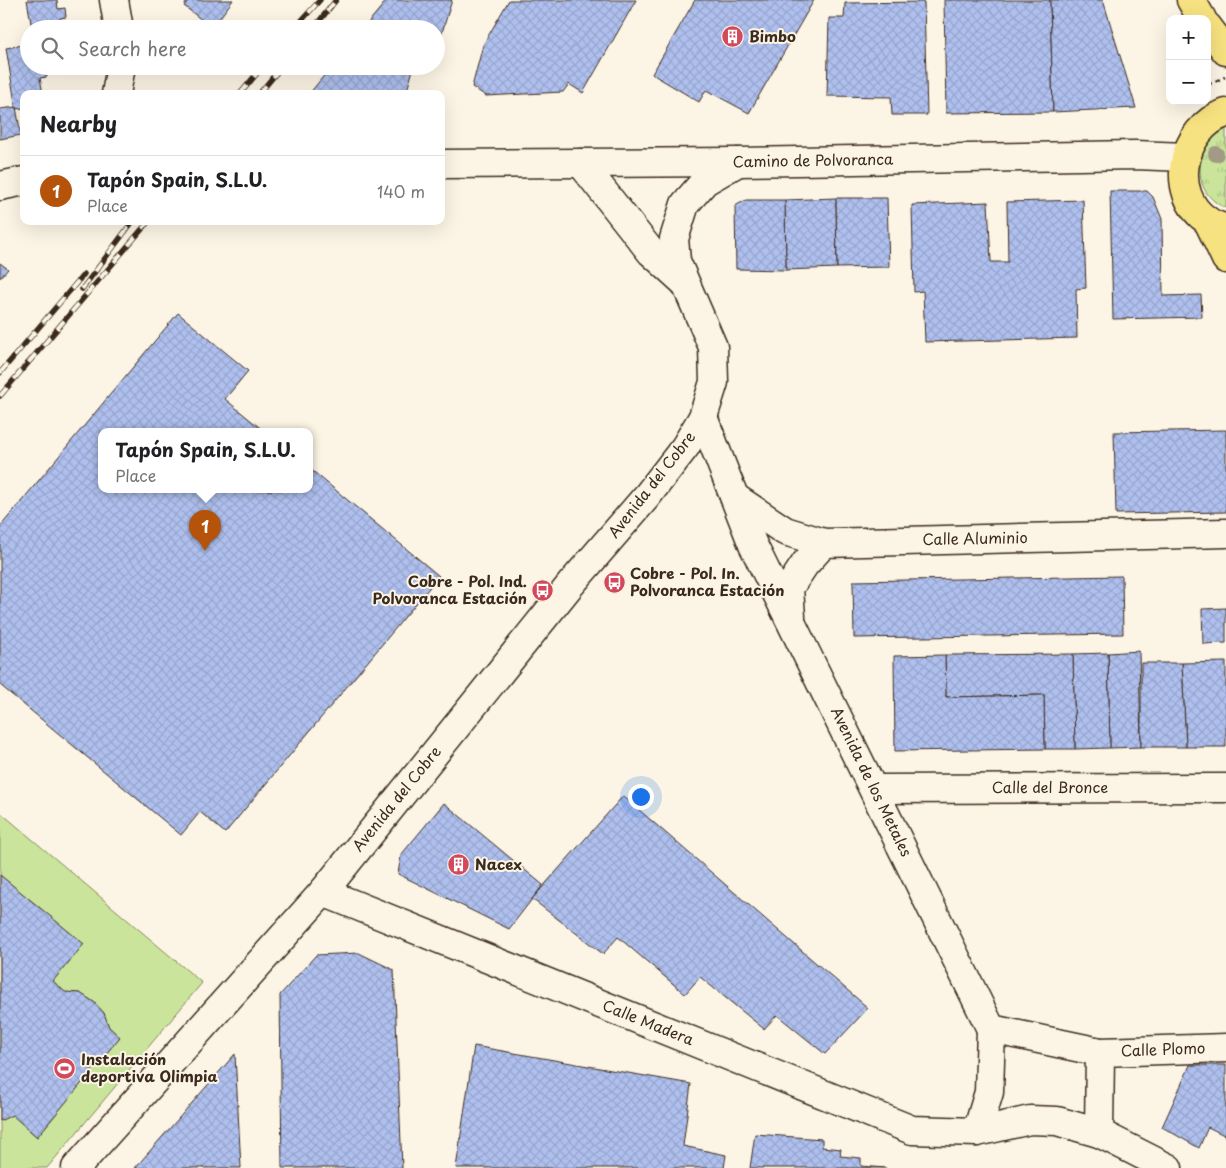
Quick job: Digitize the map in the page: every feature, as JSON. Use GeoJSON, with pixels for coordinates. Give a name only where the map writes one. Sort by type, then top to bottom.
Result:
{"type":"FeatureCollection","features":[{"type":"Feature","properties":{"kind":"main road"},"geometry":{"type":"LineString","coordinates":[[1174,0],[1179,15]]}},
{"type":"Feature","properties":{"kind":"main road"},"geometry":{"type":"LineString","coordinates":[[1191,0],[1200,15]]}},
{"type":"Feature","properties":{"kind":"main road"},"geometry":{"type":"LineString","coordinates":[[1211,31],[1226,51]]}},
{"type":"Feature","properties":{"kind":"main road"},"geometry":{"type":"LineString","coordinates":[[1210,114],[1193,139],[1185,157],[1183,170],[1185,187],[1194,206],[1217,225],[1226,259]]}},
{"type":"Feature","properties":{"kind":"street"},"geometry":{"type":"LineString","coordinates":[[114,0],[117,20]]}},
{"type":"Feature","properties":{"kind":"street"},"geometry":{"type":"LineString","coordinates":[[117,90],[119,75]]}},
{"type":"Feature","properties":{"kind":"street","name":"Camino de Polvoranca"},"geometry":{"type":"LineString","coordinates":[[445,164],[738,162],[1135,155],[1185,157]]}},
{"type":"Feature","properties":{"kind":"street"},"geometry":{"type":"LineString","coordinates":[[703,417],[714,382],[713,347],[676,261],[674,238],[684,204],[705,181],[738,162]]}},
{"type":"Feature","properties":{"kind":"street"},"geometry":{"type":"LineString","coordinates":[[581,163],[650,252],[685,283]]}},
{"type":"Feature","properties":{"kind":"street","name":"Avenida de los Metales"},"geometry":{"type":"LineString","coordinates":[[703,417],[753,545],[992,1029]]}},
{"type":"Feature","properties":{"kind":"street","name":"Avenida del Cobre"},"geometry":{"type":"LineString","coordinates":[[76,1168],[323,892],[571,584],[647,496],[685,447],[703,417]]}},
{"type":"Feature","properties":{"kind":"street","name":"Calle Aluminio"},"geometry":{"type":"LineString","coordinates":[[736,499],[785,531],[824,543],[1226,533]]}},
{"type":"Feature","properties":{"kind":"street"},"geometry":{"type":"LineString","coordinates":[[792,622],[789,588],[805,564],[824,543]]}},
{"type":"Feature","properties":{"kind":"street","name":"Calle del Bronce"},"geometry":{"type":"LineString","coordinates":[[875,789],[1226,788]]}},
{"type":"Feature","properties":{"kind":"street","name":"Calle Madera"},"geometry":{"type":"LineString","coordinates":[[323,892],[912,1130],[977,1132],[1030,1120],[1057,1121],[1099,1133]]}},
{"type":"Feature","properties":{"kind":"street"},"geometry":{"type":"LineString","coordinates":[[977,1132],[989,1092],[992,1029],[1100,1052],[1099,1133],[1168,1168]]}},
{"type":"Feature","properties":{"kind":"street","name":"Calle Plomo"},"geometry":{"type":"LineString","coordinates":[[1100,1052],[1226,1048]]}},
{"type":"Feature","properties":{"kind":"path"},"geometry":{"type":"LineString","coordinates":[[1211,83],[1226,77]]}},
{"type":"Feature","properties":{"kind":"green space"},"geometry":{"type":"Polygon","coordinates":[[[1226,129],[1226,208],[1214,201],[1206,192],[1201,181],[1200,169],[1202,157],[1207,146],[1215,136],[1226,129]]]}},
{"type":"Feature","properties":{"kind":"green space","name":"Instalación deportiva Olimpia"},"geometry":{"type":"Polygon","coordinates":[[[0,812],[202,983],[47,1168],[0,1168],[0,812]]]}},
{"type":"Feature","properties":{"kind":"building"},"geometry":{"type":"Polygon","coordinates":[[[27,0],[57,0],[58,9],[65,8],[66,17],[60,18],[60,20],[30,20],[27,0]]]}},
{"type":"Feature","properties":{"kind":"building"},"geometry":{"type":"Polygon","coordinates":[[[188,0],[233,0],[218,20],[202,20],[184,6],[188,0]]]}},
{"type":"Feature","properties":{"kind":"building"},"geometry":{"type":"Polygon","coordinates":[[[387,0],[452,0],[445,23],[445,20],[370,20],[387,0]]]}},
{"type":"Feature","properties":{"kind":"building"},"geometry":{"type":"Polygon","coordinates":[[[509,0],[636,0],[583,93],[569,84],[563,92],[486,96],[472,87],[483,45],[509,0]]]}},
{"type":"Feature","properties":{"kind":"building","name":"Bimbo"},"geometry":{"type":"Polygon","coordinates":[[[695,0],[814,0],[749,113],[706,90],[699,102],[652,74],[695,0]]]}},
{"type":"Feature","properties":{"kind":"building"},"geometry":{"type":"Polygon","coordinates":[[[944,0],[1050,0],[1053,112],[946,113],[944,0]]]}},
{"type":"Feature","properties":{"kind":"building"},"geometry":{"type":"Polygon","coordinates":[[[1050,0],[1103,0],[1136,108],[1053,112],[1050,0]]]}},
{"type":"Feature","properties":{"kind":"building"},"geometry":{"type":"Polygon","coordinates":[[[924,2],[927,115],[892,115],[891,97],[827,96],[829,18],[844,18],[845,3],[924,2]]]}},
{"type":"Feature","properties":{"kind":"building"},"geometry":{"type":"Polygon","coordinates":[[[20,46],[20,75],[47,75],[47,77],[40,78],[42,90],[20,90],[20,108],[16,109],[6,48],[20,46]]]}},
{"type":"Feature","properties":{"kind":"building"},"geometry":{"type":"Polygon","coordinates":[[[325,75],[411,75],[407,90],[312,90],[325,75]]]}},
{"type":"Feature","properties":{"kind":"building"},"geometry":{"type":"Polygon","coordinates":[[[16,107],[20,135],[0,139],[0,109],[16,107]]]}},
{"type":"Feature","properties":{"kind":"building"},"geometry":{"type":"Polygon","coordinates":[[[1110,191],[1147,191],[1153,197],[1162,219],[1163,296],[1201,295],[1202,317],[1113,319],[1110,191]]]}},
{"type":"Feature","properties":{"kind":"building"},"geometry":{"type":"Polygon","coordinates":[[[836,198],[837,268],[786,270],[785,200],[836,198]]]}},
{"type":"Feature","properties":{"kind":"building"},"geometry":{"type":"Polygon","coordinates":[[[836,198],[887,198],[889,267],[837,268],[836,198]]]}},
{"type":"Feature","properties":{"kind":"building"},"geometry":{"type":"Polygon","coordinates":[[[746,200],[785,200],[786,270],[736,269],[735,206],[746,200]]]}},
{"type":"Feature","properties":{"kind":"building"},"geometry":{"type":"Polygon","coordinates":[[[1083,200],[1086,288],[1076,289],[1077,338],[925,342],[923,291],[914,292],[912,205],[988,202],[991,262],[1008,262],[1007,202],[1083,200]]]}},
{"type":"Feature","properties":{"kind":"building"},"geometry":{"type":"Polygon","coordinates":[[[0,263],[8,269],[0,278],[0,263]]]}},
{"type":"Feature","properties":{"kind":"building"},"geometry":{"type":"Polygon","coordinates":[[[178,313],[248,371],[225,399],[260,428],[98,428],[98,493],[313,493],[313,471],[439,576],[225,833],[200,812],[181,835],[0,685],[0,527],[178,313]]]}},
{"type":"Feature","properties":{"kind":"building"},"geometry":{"type":"Polygon","coordinates":[[[1226,430],[1226,512],[1116,514],[1114,432],[1226,430]]]}},
{"type":"Feature","properties":{"kind":"building"},"geometry":{"type":"Polygon","coordinates":[[[1122,576],[1123,634],[854,638],[853,581],[1122,576]]]}},
{"type":"Feature","properties":{"kind":"building"},"geometry":{"type":"Polygon","coordinates":[[[1226,608],[1226,643],[1203,644],[1202,609],[1226,608]]]}},
{"type":"Feature","properties":{"kind":"building"},"geometry":{"type":"Polygon","coordinates":[[[1139,651],[1141,747],[1110,748],[1108,653],[1139,651]]]}},
{"type":"Feature","properties":{"kind":"building"},"geometry":{"type":"Polygon","coordinates":[[[1108,653],[1110,748],[1075,749],[1073,654],[1108,653]]]}},
{"type":"Feature","properties":{"kind":"building"},"geometry":{"type":"Polygon","coordinates":[[[1073,654],[1075,749],[1045,749],[1044,695],[946,697],[945,655],[1073,654]]]}},
{"type":"Feature","properties":{"kind":"building"},"geometry":{"type":"Polygon","coordinates":[[[945,655],[946,697],[1044,695],[1045,749],[895,751],[894,656],[945,655]]]}},
{"type":"Feature","properties":{"kind":"building"},"geometry":{"type":"Polygon","coordinates":[[[1226,662],[1226,747],[1186,747],[1182,663],[1226,662]]]}},
{"type":"Feature","properties":{"kind":"building"},"geometry":{"type":"Polygon","coordinates":[[[1141,663],[1182,663],[1186,747],[1141,747],[1141,663]]]}},
{"type":"Feature","properties":{"kind":"building"},"geometry":{"type":"Polygon","coordinates":[[[623,796],[868,1008],[825,1054],[777,1015],[764,1029],[700,977],[685,994],[618,937],[603,954],[532,899],[623,796]]]}},
{"type":"Feature","properties":{"kind":"building","name":"Nacex"},"geometry":{"type":"Polygon","coordinates":[[[444,803],[543,885],[509,929],[398,874],[401,855],[444,803]]]}},
{"type":"Feature","properties":{"kind":"building"},"geometry":{"type":"Polygon","coordinates":[[[0,875],[84,944],[53,981],[65,992],[80,993],[94,1002],[104,1013],[109,1027],[120,1037],[37,1137],[12,1115],[0,1121],[0,875]]]}},
{"type":"Feature","properties":{"kind":"building"},"geometry":{"type":"Polygon","coordinates":[[[359,953],[394,970],[402,1168],[282,1168],[280,995],[316,955],[359,953]]]}},
{"type":"Feature","properties":{"kind":"building"},"geometry":{"type":"Polygon","coordinates":[[[474,1046],[691,1084],[683,1146],[726,1155],[724,1168],[456,1168],[474,1046]]]}},
{"type":"Feature","properties":{"kind":"building"},"geometry":{"type":"Polygon","coordinates":[[[235,1054],[241,1168],[135,1168],[235,1054]]]}},
{"type":"Feature","properties":{"kind":"building"},"geometry":{"type":"Polygon","coordinates":[[[1190,1065],[1226,1065],[1226,1136],[1208,1127],[1199,1148],[1162,1127],[1190,1065]]]}},
{"type":"Feature","properties":{"kind":"building"},"geometry":{"type":"Polygon","coordinates":[[[755,1134],[822,1139],[822,1147],[841,1149],[840,1156],[861,1158],[861,1166],[886,1168],[750,1168],[755,1134]]]}},
{"type":"Feature","properties":{"kind":"railway"},"geometry":{"type":"LineString","coordinates":[[302,20],[320,0]]}},
{"type":"Feature","properties":{"kind":"railway"},"geometry":{"type":"LineString","coordinates":[[320,20],[336,0]]}},
{"type":"Feature","properties":{"kind":"railway"},"geometry":{"type":"LineString","coordinates":[[243,90],[256,75]]}},
{"type":"Feature","properties":{"kind":"railway"},"geometry":{"type":"LineString","coordinates":[[262,90],[275,75]]}},
{"type":"Feature","properties":{"kind":"railway"},"geometry":{"type":"LineString","coordinates":[[82,289],[130,225]]}},
{"type":"Feature","properties":{"kind":"railway"},"geometry":{"type":"LineString","coordinates":[[0,396],[146,225]]}},
{"type":"Feature","properties":{"kind":"railway"},"geometry":{"type":"LineString","coordinates":[[0,373],[84,274]]}},
{"type":"Feature","properties":{"kind":"place","name":"Bimbo"},"geometry":{"type":"Point","coordinates":[733,37]}},
{"type":"Feature","properties":{"kind":"place","name":"Tapón Spain, S.L.U."},"geometry":{"type":"Point","coordinates":[205,551]}},
{"type":"Feature","properties":{"kind":"place","name":"Cobre - Pol. In. Polvoranca Estación"},"geometry":{"type":"Point","coordinates":[614,583]}},
{"type":"Feature","properties":{"kind":"place","name":"Cobre - Pol. Ind. Polvoranca Estación"},"geometry":{"type":"Point","coordinates":[543,591]}},
{"type":"Feature","properties":{"kind":"place","name":"Nacex"},"geometry":{"type":"Point","coordinates":[459,865]}},
{"type":"Feature","properties":{"kind":"place","name":"Instalación deportiva Olimpia"},"geometry":{"type":"Point","coordinates":[65,1069]}}]}
